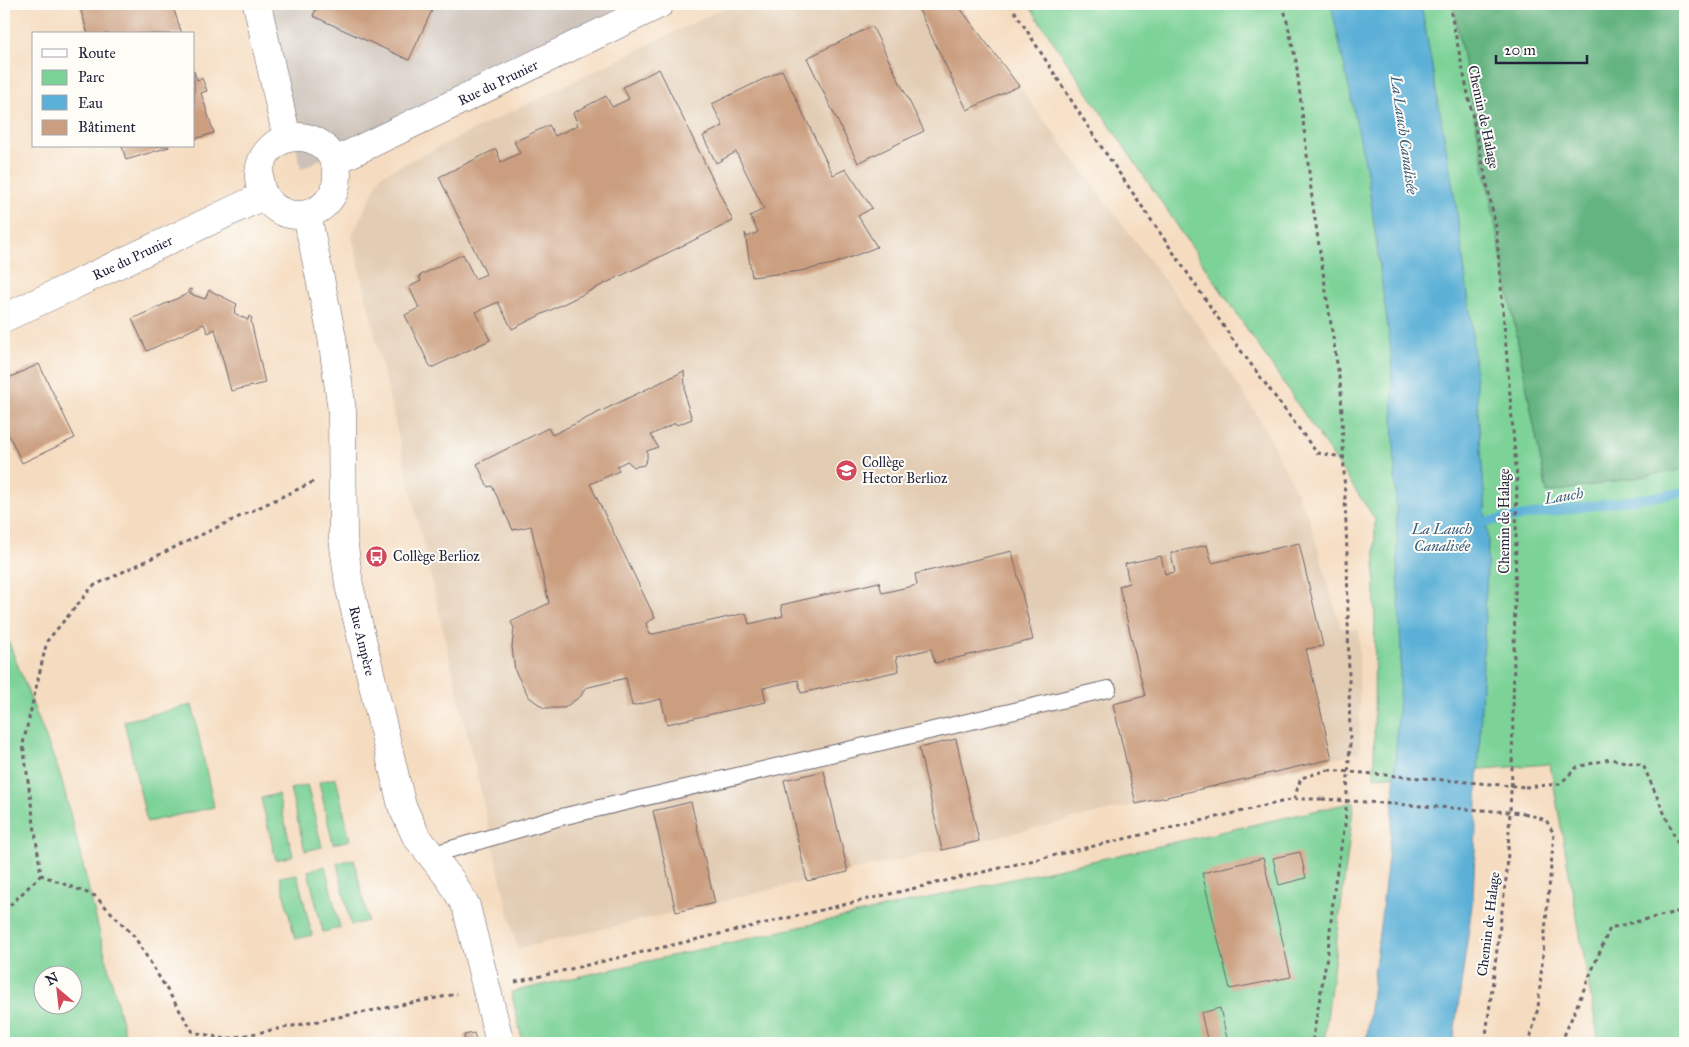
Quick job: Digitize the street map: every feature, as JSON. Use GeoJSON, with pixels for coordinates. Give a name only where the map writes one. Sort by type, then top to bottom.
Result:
{"type":"FeatureCollection","features":[{"type":"Feature","properties":{"kind":"street"},"geometry":{"type":"LineString","coordinates":[[257,4],[287,138]]}},
{"type":"Feature","properties":{"kind":"street","name":"Rue du Prunier"},"geometry":{"type":"LineString","coordinates":[[335,161],[660,4]]}},
{"type":"Feature","properties":{"kind":"street"},"geometry":{"type":"LineString","coordinates":[[301,136],[316,140],[328,149],[335,161],[338,184],[327,204],[307,215],[290,216],[274,209],[263,196],[258,179],[261,162],[271,146],[287,138],[301,136]]}},
{"type":"Feature","properties":{"kind":"street","name":"Rue du Prunier"},"geometry":{"type":"LineString","coordinates":[[4,318],[263,196]]}},
{"type":"Feature","properties":{"kind":"street","name":"Rue Ampère"},"geometry":{"type":"LineString","coordinates":[[307,215],[332,337],[342,411],[343,538],[349,585],[402,806],[416,836],[450,879],[466,906],[500,1043]]}},
{"type":"Feature","properties":{"kind":"lane"},"geometry":{"type":"LineString","coordinates":[[431,854],[557,818],[1108,689]]}},
{"type":"Feature","properties":{"kind":"path"},"geometry":{"type":"LineString","coordinates":[[1010,4],[1094,136],[1233,340],[1317,453],[1343,457]]}},
{"type":"Feature","properties":{"kind":"path"},"geometry":{"type":"LineString","coordinates":[[1283,4],[1296,61],[1313,206],[1341,390],[1343,457],[1350,744],[1345,825],[1335,882],[1328,950],[1312,1043]]}},
{"type":"Feature","properties":{"kind":"path","name":"Chemin de Halage"},"geometry":{"type":"LineString","coordinates":[[1449,4],[1496,227],[1517,479],[1512,771],[1507,871],[1485,1043]]}},
{"type":"Feature","properties":{"kind":"path"},"geometry":{"type":"LineString","coordinates":[[41,875],[23,744],[47,641],[93,586],[343,468]]}},
{"type":"Feature","properties":{"kind":"path"},"geometry":{"type":"LineString","coordinates":[[1294,799],[1301,778],[1328,770],[1525,787],[1560,784],[1577,767],[1610,759],[1643,765],[1685,860]]}},
{"type":"Feature","properties":{"kind":"path"},"geometry":{"type":"LineString","coordinates":[[41,875],[95,896],[134,936],[193,1032],[226,1039],[486,989],[1294,799],[1322,799],[1524,813],[1546,820],[1554,834],[1538,1008],[1529,1043]]}},
{"type":"Feature","properties":{"kind":"path"},"geometry":{"type":"LineString","coordinates":[[4,911],[41,875]]}},
{"type":"Feature","properties":{"kind":"path"},"geometry":{"type":"LineString","coordinates":[[1562,1043],[1610,928],[1685,910]]}},
{"type":"Feature","properties":{"kind":"shaded area"},"geometry":{"type":"Polygon","coordinates":[[[264,4],[630,4],[301,169],[264,4]]]}},
{"type":"Feature","properties":{"kind":"shaded area","name":"Collège Hector Berlioz"},"geometry":{"type":"Polygon","coordinates":[[[732,4],[957,4],[1202,330],[1261,421],[1309,518],[1341,628],[1359,630],[1360,752],[517,949],[352,236],[381,175],[732,4]]]}},
{"type":"Feature","properties":{"kind":"green space"},"geometry":{"type":"Polygon","coordinates":[[[1028,4],[1453,4],[1547,493],[1685,469],[1685,1043],[1599,1043],[1550,764],[1374,777],[1375,519],[1028,4]]]}},
{"type":"Feature","properties":{"kind":"green space"},"geometry":{"type":"Polygon","coordinates":[[[1453,4],[1685,4],[1685,469],[1547,493],[1453,4]]]}},
{"type":"Feature","properties":{"kind":"green space"},"geometry":{"type":"Polygon","coordinates":[[[4,630],[61,777],[127,1043],[4,1043],[4,630]]]}},
{"type":"Feature","properties":{"kind":"green space"},"geometry":{"type":"Polygon","coordinates":[[[192,705],[214,807],[147,822],[124,721],[192,705]]]}},
{"type":"Feature","properties":{"kind":"green space"},"geometry":{"type":"Polygon","coordinates":[[[336,778],[350,840],[333,844],[319,782],[336,778]]]}},
{"type":"Feature","properties":{"kind":"green space"},"geometry":{"type":"Polygon","coordinates":[[[307,785],[322,847],[305,851],[290,789],[307,785]]]}},
{"type":"Feature","properties":{"kind":"green space"},"geometry":{"type":"Polygon","coordinates":[[[278,794],[293,856],[276,860],[261,798],[278,794]]]}},
{"type":"Feature","properties":{"kind":"green space"},"geometry":{"type":"Polygon","coordinates":[[[1354,802],[1324,1043],[523,1043],[511,992],[1354,802]]]}},
{"type":"Feature","properties":{"kind":"green space"},"geometry":{"type":"Polygon","coordinates":[[[354,859],[368,921],[351,925],[337,863],[354,859]]]}},
{"type":"Feature","properties":{"kind":"green space"},"geometry":{"type":"Polygon","coordinates":[[[325,866],[340,928],[323,932],[308,871],[325,866]]]}},
{"type":"Feature","properties":{"kind":"green space"},"geometry":{"type":"Polygon","coordinates":[[[297,874],[312,935],[295,939],[280,877],[297,874]]]}},
{"type":"Feature","properties":{"kind":"water","name":"La Lauch Canalisée"},"geometry":{"type":"Polygon","coordinates":[[[1331,4],[1421,4],[1456,205],[1471,318],[1488,543],[1473,898],[1453,1043],[1366,1043],[1392,824],[1401,656],[1391,352],[1367,172],[1331,4]]]}},
{"type":"Feature","properties":{"kind":"building"},"geometry":{"type":"Polygon","coordinates":[[[79,4],[172,4],[181,32],[87,32],[79,4]]]}},
{"type":"Feature","properties":{"kind":"building"},"geometry":{"type":"Polygon","coordinates":[[[318,4],[435,4],[409,60],[313,16],[318,4]]]}},
{"type":"Feature","properties":{"kind":"building"},"geometry":{"type":"Polygon","coordinates":[[[916,4],[957,4],[1019,86],[967,110],[916,4]]]}},
{"type":"Feature","properties":{"kind":"building"},"geometry":{"type":"Polygon","coordinates":[[[872,26],[924,131],[858,163],[807,58],[872,26]]]}},
{"type":"Feature","properties":{"kind":"building"},"geometry":{"type":"Polygon","coordinates":[[[659,69],[733,221],[512,329],[498,302],[476,312],[490,340],[431,368],[405,315],[419,308],[409,287],[421,281],[419,276],[463,254],[475,279],[486,274],[439,177],[496,149],[501,162],[520,153],[514,142],[549,125],[555,136],[578,125],[573,113],[606,96],[612,107],[629,99],[623,87],[659,69]]]}},
{"type":"Feature","properties":{"kind":"building"},"geometry":{"type":"Polygon","coordinates":[[[782,70],[833,175],[846,169],[872,208],[858,216],[877,247],[833,264],[800,271],[752,277],[745,233],[747,237],[758,232],[750,216],[764,209],[736,152],[716,163],[703,136],[723,126],[712,104],[782,70]]]}},
{"type":"Feature","properties":{"kind":"building"},"geometry":{"type":"Polygon","coordinates":[[[195,74],[197,80],[202,78],[207,91],[201,93],[214,133],[195,139],[195,74]]]}},
{"type":"Feature","properties":{"kind":"building"},"geometry":{"type":"Polygon","coordinates":[[[123,148],[166,148],[126,160],[123,148]]]}},
{"type":"Feature","properties":{"kind":"building"},"geometry":{"type":"Polygon","coordinates":[[[189,289],[192,290],[190,294],[205,299],[209,290],[237,304],[234,313],[248,320],[249,316],[252,318],[251,321],[265,383],[231,391],[215,329],[208,333],[204,324],[147,351],[132,319],[187,294],[189,289]]]}},
{"type":"Feature","properties":{"kind":"building"},"geometry":{"type":"Polygon","coordinates":[[[39,364],[75,438],[22,463],[9,435],[4,438],[4,380],[39,364]]]}},
{"type":"Feature","properties":{"kind":"building"},"geometry":{"type":"Polygon","coordinates":[[[684,371],[686,401],[692,419],[677,425],[675,423],[651,435],[658,447],[647,451],[647,459],[644,465],[634,467],[627,461],[617,466],[619,471],[590,484],[655,618],[646,623],[649,635],[746,613],[749,624],[783,616],[781,605],[879,582],[882,593],[917,585],[915,574],[1012,551],[1033,640],[935,663],[931,649],[896,657],[899,671],[801,693],[798,680],[763,688],[766,702],[667,724],[661,699],[632,706],[626,678],[585,688],[581,696],[564,708],[544,708],[529,697],[515,671],[512,647],[514,628],[511,622],[549,603],[531,526],[513,530],[492,486],[488,487],[477,464],[548,428],[552,435],[684,371]]]}},
{"type":"Feature","properties":{"kind":"building"},"geometry":{"type":"Polygon","coordinates":[[[1299,543],[1323,646],[1306,649],[1332,759],[1136,804],[1113,704],[1145,696],[1119,586],[1129,583],[1125,564],[1161,556],[1165,574],[1175,572],[1171,553],[1207,545],[1212,563],[1299,543]]]}},
{"type":"Feature","properties":{"kind":"building"},"geometry":{"type":"Polygon","coordinates":[[[956,739],[979,841],[942,850],[919,748],[956,739]]]}},
{"type":"Feature","properties":{"kind":"building"},"geometry":{"type":"Polygon","coordinates":[[[824,771],[848,872],[807,881],[784,780],[824,771]]]}},
{"type":"Feature","properties":{"kind":"building"},"geometry":{"type":"Polygon","coordinates":[[[691,802],[715,903],[676,912],[653,811],[691,802]]]}},
{"type":"Feature","properties":{"kind":"building"},"geometry":{"type":"Polygon","coordinates":[[[1300,852],[1306,878],[1279,885],[1273,858],[1300,852]]]}},
{"type":"Feature","properties":{"kind":"building"},"geometry":{"type":"Polygon","coordinates":[[[1263,858],[1291,977],[1230,989],[1202,873],[1263,858]]]}},
{"type":"Feature","properties":{"kind":"building"},"geometry":{"type":"Polygon","coordinates":[[[1220,1008],[1228,1043],[1208,1043],[1201,1013],[1220,1008]]]}},
{"type":"Feature","properties":{"kind":"building"},"geometry":{"type":"Polygon","coordinates":[[[474,1033],[477,1043],[465,1043],[464,1035],[474,1033]]]}},
{"type":"Feature","properties":{"kind":"waterway","name":"Lauch"},"geometry":{"type":"LineString","coordinates":[[1476,523],[1685,492]]}},
{"type":"Feature","properties":{"kind":"place","name":"Collège Hector Berlioz"},"geometry":{"type":"Point","coordinates":[846,470]}},
{"type":"Feature","properties":{"kind":"place","name":"Collège Berlioz"},"geometry":{"type":"Point","coordinates":[377,556]}}]}
